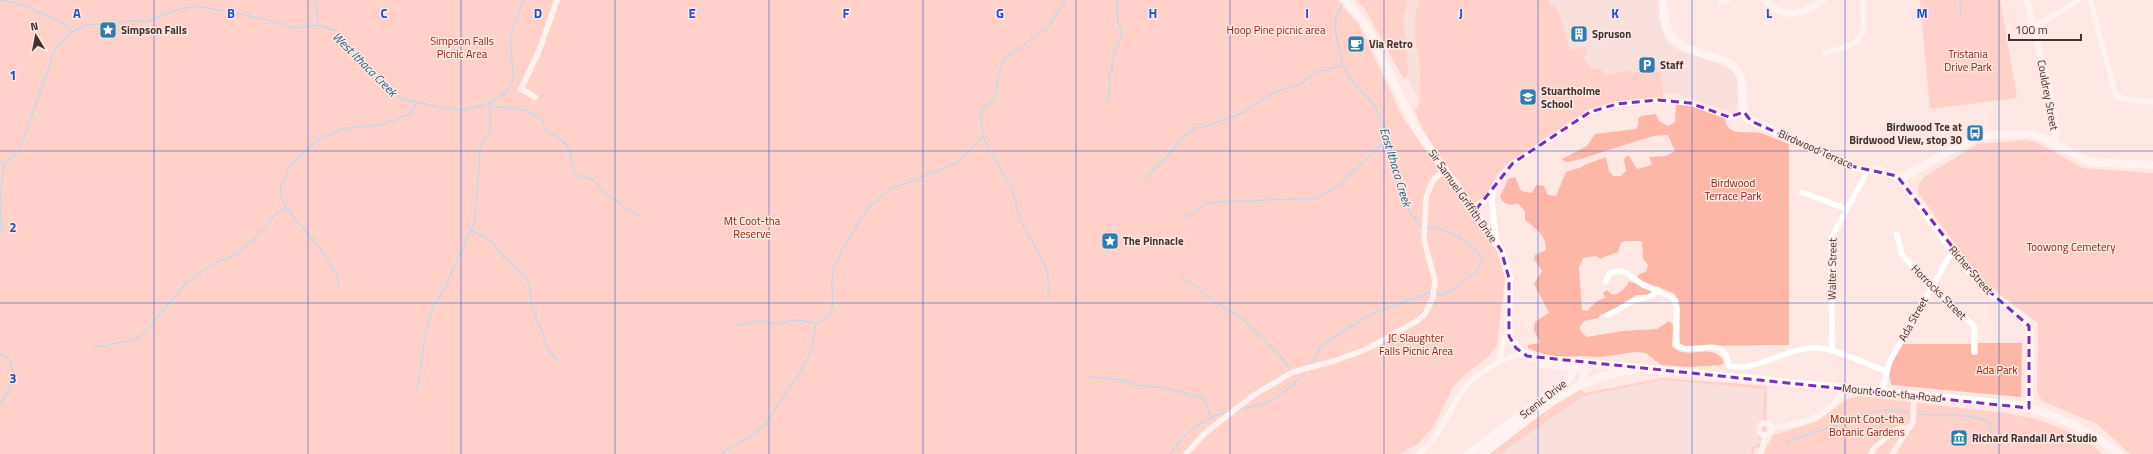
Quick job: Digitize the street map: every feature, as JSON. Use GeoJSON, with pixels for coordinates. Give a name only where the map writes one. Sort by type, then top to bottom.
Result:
{"type":"FeatureCollection","features":[{"type":"Feature","properties":{"kind":"main road"},"geometry":{"type":"LineString","coordinates":[[1663,0],[1665,24],[1674,41],[1686,48],[1728,62],[1738,72],[1742,81],[1744,112]]}},
{"type":"Feature","properties":{"kind":"main road","name":"Sir Samuel Griffith Drive"},"geometry":{"type":"LineString","coordinates":[[1347,2],[1369,32],[1412,121],[1444,171],[1496,242],[1505,259],[1509,278],[1509,336],[1519,354]]}},
{"type":"Feature","properties":{"kind":"main road","name":"Birdwood Terrace"},"geometry":{"type":"LineString","coordinates":[[1744,112],[1748,119],[1755,123],[1866,170],[1893,174],[1900,179]]}},
{"type":"Feature","properties":{"kind":"main road"},"geometry":{"type":"LineString","coordinates":[[1900,179],[1966,142],[1981,136],[2026,134],[2039,136],[2090,162],[2153,165]]}},
{"type":"Feature","properties":{"kind":"main road"},"geometry":{"type":"LineString","coordinates":[[1508,305],[1504,324],[1504,337],[1508,347],[1519,354],[1577,365]]}},
{"type":"Feature","properties":{"kind":"main road","name":"Mount Coot-tha Road"},"geometry":{"type":"LineString","coordinates":[[1577,365],[1652,370],[2017,405],[2077,425],[2119,454]]}},
{"type":"Feature","properties":{"kind":"main road","name":"Mount Coot-tha Road"},"geometry":{"type":"LineString","coordinates":[[1577,365],[1652,370]]}},
{"type":"Feature","properties":{"kind":"main road","name":"Scenic Drive"},"geometry":{"type":"LineString","coordinates":[[1468,454],[1567,381],[1577,365],[1584,374],[1582,382],[1483,454]]}},
{"type":"Feature","properties":{"kind":"main road","name":"Scenic Drive"},"geometry":{"type":"LineString","coordinates":[[1569,391],[1613,374],[1636,370]]}},
{"type":"Feature","properties":{"kind":"street"},"geometry":{"type":"LineString","coordinates":[[535,97],[521,89],[539,51],[557,0]]}},
{"type":"Feature","properties":{"kind":"street"},"geometry":{"type":"LineString","coordinates":[[1721,2],[1728,0]]}},
{"type":"Feature","properties":{"kind":"street"},"geometry":{"type":"LineString","coordinates":[[1765,0],[1788,14],[1804,12],[1823,0]]}},
{"type":"Feature","properties":{"kind":"street"},"geometry":{"type":"LineString","coordinates":[[1825,53],[1852,45],[1860,39],[1864,30],[1864,0]]}},
{"type":"Feature","properties":{"kind":"street","name":"Couldrey Street"},"geometry":{"type":"LineString","coordinates":[[2027,0],[2048,86],[2056,130],[2054,143]]}},
{"type":"Feature","properties":{"kind":"street"},"geometry":{"type":"LineString","coordinates":[[2033,28],[2079,0]]}},
{"type":"Feature","properties":{"kind":"street"},"geometry":{"type":"LineString","coordinates":[[2090,0],[2116,95],[2124,100],[2153,102]]}},
{"type":"Feature","properties":{"kind":"street"},"geometry":{"type":"LineString","coordinates":[[1474,212],[1513,163],[1590,112],[1617,104],[1675,100],[1690,103],[1729,116],[1736,116],[1744,112]]}},
{"type":"Feature","properties":{"kind":"street","name":"Walter Street"},"geometry":{"type":"LineString","coordinates":[[1832,351],[1831,238],[1864,178],[1866,170]]}},
{"type":"Feature","properties":{"kind":"street"},"geometry":{"type":"LineString","coordinates":[[1186,454],[1205,433],[1237,408],[1254,395],[1292,372],[1367,349],[1417,321],[1424,314],[1433,297],[1434,290],[1434,276],[1424,240],[1426,231],[1426,199],[1434,179],[1444,171]]}},
{"type":"Feature","properties":{"kind":"street","name":"Richer Street"},"geometry":{"type":"LineString","coordinates":[[1900,179],[1953,250],[1990,293],[2025,320],[2029,326],[2031,336],[2029,408]]}},
{"type":"Feature","properties":{"kind":"street"},"geometry":{"type":"LineString","coordinates":[[1495,184],[1492,198],[1496,242]]}},
{"type":"Feature","properties":{"kind":"street"},"geometry":{"type":"LineString","coordinates":[[1802,192],[1846,209]]}},
{"type":"Feature","properties":{"kind":"street","name":"Horrocks Street"},"geometry":{"type":"LineString","coordinates":[[1897,234],[1902,255],[1931,286],[1974,326],[1974,352]]}},
{"type":"Feature","properties":{"kind":"street","name":"Ada Street"},"geometry":{"type":"LineString","coordinates":[[1882,392],[1886,371],[1931,286],[1953,250]]}},
{"type":"Feature","properties":{"kind":"street"},"geometry":{"type":"LineString","coordinates":[[1606,281],[1610,273],[1622,272],[1643,285],[1658,290],[1673,298],[1675,302],[1677,323],[1676,344],[1685,349],[1714,348],[1722,350],[1725,352],[1730,366],[1747,366],[1810,348],[1832,351],[1886,371]]}},
{"type":"Feature","properties":{"kind":"street"},"geometry":{"type":"LineString","coordinates":[[1607,315],[1619,311],[1634,300],[1650,298],[1658,290]]}},
{"type":"Feature","properties":{"kind":"street"},"geometry":{"type":"LineString","coordinates":[[1496,365],[1501,356],[1504,337]]}},
{"type":"Feature","properties":{"kind":"street"},"geometry":{"type":"LineString","coordinates":[[1419,454],[1438,435],[1464,389],[1476,376],[1519,354]]}},
{"type":"Feature","properties":{"kind":"street"},"geometry":{"type":"LineString","coordinates":[[1772,428],[1800,424],[1817,417],[1841,396],[1844,388]]}},
{"type":"Feature","properties":{"kind":"street"},"geometry":{"type":"LineString","coordinates":[[1892,454],[1913,422],[1914,396]]}},
{"type":"Feature","properties":{"kind":"street"},"geometry":{"type":"LineString","coordinates":[[1765,435],[1759,430],[1761,424],[1769,423],[1772,428]]}},
{"type":"Feature","properties":{"kind":"street"},"geometry":{"type":"LineString","coordinates":[[1870,454],[1874,448],[1897,429],[1910,427]]}},
{"type":"Feature","properties":{"kind":"street"},"geometry":{"type":"LineString","coordinates":[[1765,435],[1771,432],[1772,428]]}},
{"type":"Feature","properties":{"kind":"street"},"geometry":{"type":"LineString","coordinates":[[1761,454],[1765,435]]}},
{"type":"Feature","properties":{"kind":"highlighted area"},"geometry":{"type":"Polygon","coordinates":[[[1658,100],[1690,103],[1729,117],[1744,112],[1751,121],[1855,167],[1897,176],[1983,286],[2029,326],[2029,408],[1527,356],[1516,348],[1509,336],[1509,278],[1501,250],[1474,212],[1513,163],[1590,112],[1617,104],[1658,100]]]}},
{"type":"Feature","properties":{"kind":"shaded area","name":"Stuartholme School"},"geometry":{"type":"Polygon","coordinates":[[[1363,0],[1659,0],[1659,18],[1666,40],[1676,49],[1725,66],[1733,71],[1737,78],[1738,103],[1734,113],[1673,93],[1604,100],[1562,125],[1475,199],[1363,0]]]}},
{"type":"Feature","properties":{"kind":"shaded area"},"geometry":{"type":"Polygon","coordinates":[[[1662,380],[1764,389],[1763,420],[1756,427],[1760,443],[1752,447],[1751,454],[1500,454],[1584,396],[1662,380]]]}},
{"type":"Feature","properties":{"kind":"green space","name":"Mt Coot-tha Reserve"},"geometry":{"type":"Polygon","coordinates":[[[0,0],[1337,0],[1358,23],[1403,118],[1466,209],[1492,241],[1500,257],[1505,278],[1497,345],[1487,358],[1466,373],[1453,387],[1433,427],[1419,443],[1400,454],[0,454],[0,0]]]}},
{"type":"Feature","properties":{"kind":"green space"},"geometry":{"type":"Polygon","coordinates":[[[1356,0],[1408,0],[1403,22],[1408,68],[1408,75],[1404,80],[1365,9],[1356,0]]]}},
{"type":"Feature","properties":{"kind":"green space","name":"Stuartholme School"},"geometry":{"type":"Polygon","coordinates":[[[1420,0],[1548,0],[1551,6],[1555,6],[1558,12],[1570,50],[1588,46],[1584,58],[1591,69],[1600,68],[1605,75],[1630,70],[1633,74],[1653,66],[1657,67],[1663,87],[1663,100],[1617,104],[1590,113],[1496,178],[1483,197],[1473,204],[1433,147],[1415,110],[1421,100],[1420,73],[1415,37],[1415,21],[1420,0]]]}},
{"type":"Feature","properties":{"kind":"green space","name":"Tristania Drive Park"},"geometry":{"type":"Polygon","coordinates":[[[1920,0],[2000,0],[2017,98],[1930,109],[1920,0]]]}},
{"type":"Feature","properties":{"kind":"green space","name":"Birdwood Terrace Park"},"geometry":{"type":"Polygon","coordinates":[[[1680,102],[1725,117],[1726,124],[1729,128],[1738,132],[1760,133],[1789,144],[1789,345],[1680,346],[1679,300],[1673,293],[1640,280],[1637,277],[1639,274],[1646,272],[1648,265],[1643,259],[1642,241],[1625,241],[1621,243],[1618,252],[1601,259],[1596,256],[1583,258],[1579,268],[1582,310],[1587,311],[1597,301],[1605,298],[1603,293],[1607,290],[1612,295],[1620,292],[1625,288],[1629,281],[1650,289],[1653,293],[1651,295],[1636,295],[1612,311],[1600,315],[1598,318],[1584,321],[1580,327],[1582,333],[1587,337],[1623,331],[1657,329],[1669,321],[1673,325],[1672,346],[1678,351],[1692,353],[1714,353],[1719,356],[1724,363],[1721,365],[1688,367],[1661,365],[1646,353],[1635,352],[1600,357],[1560,357],[1540,353],[1528,348],[1528,345],[1540,343],[1534,330],[1535,322],[1549,313],[1534,284],[1542,271],[1534,259],[1535,255],[1546,250],[1546,245],[1540,233],[1525,220],[1525,211],[1518,204],[1508,204],[1503,202],[1500,197],[1508,179],[1515,177],[1521,191],[1532,193],[1536,185],[1544,186],[1548,195],[1556,196],[1566,172],[1606,157],[1609,171],[1613,176],[1621,176],[1626,171],[1624,160],[1626,156],[1629,156],[1637,169],[1652,165],[1649,157],[1666,156],[1675,151],[1668,135],[1653,136],[1577,160],[1566,162],[1562,159],[1587,146],[1595,134],[1635,129],[1638,126],[1638,119],[1641,116],[1656,114],[1659,121],[1668,126],[1675,122],[1676,104],[1680,102]]]}},
{"type":"Feature","properties":{"kind":"green space","name":"Toowong Cemetery"},"geometry":{"type":"Polygon","coordinates":[[[2025,140],[2036,142],[2083,168],[2153,173],[2153,454],[2130,454],[2097,424],[2042,401],[2037,391],[2038,323],[1982,281],[1917,191],[1919,184],[1925,176],[1978,144],[2025,140]]]}},
{"type":"Feature","properties":{"kind":"green space","name":"Ada Park"},"geometry":{"type":"Polygon","coordinates":[[[1978,343],[2022,343],[2021,397],[1892,385],[1890,381],[1890,370],[1901,344],[1971,344],[1971,353],[1974,355],[1978,354],[1978,343]]]}},
{"type":"Feature","properties":{"kind":"green space"},"geometry":{"type":"Polygon","coordinates":[[[1662,378],[1767,386],[1766,445],[1755,449],[1754,454],[1751,454],[1752,447],[1760,443],[1756,427],[1763,420],[1764,389],[1662,380],[1584,396],[1500,454],[1489,454],[1553,405],[1580,389],[1585,393],[1662,378]]]}},
{"type":"Feature","properties":{"kind":"green space","name":"Mount Coot-tha Botanic Gardens"},"geometry":{"type":"Polygon","coordinates":[[[1859,396],[2006,413],[2036,419],[2063,429],[2096,448],[2102,454],[1763,454],[1773,435],[1816,422],[1847,399],[1859,396]]]}},
{"type":"Feature","properties":{"kind":"waterway"},"geometry":{"type":"LineString","coordinates":[[2,0],[23,5],[68,26],[71,32]]}},
{"type":"Feature","properties":{"kind":"waterway"},"geometry":{"type":"LineString","coordinates":[[314,0],[317,4],[318,25]]}},
{"type":"Feature","properties":{"kind":"waterway","name":"West Ithaca Creek"},"geometry":{"type":"LineString","coordinates":[[0,161],[4,164],[20,150],[55,49],[71,32],[86,25],[132,21],[146,22],[176,10],[196,6],[251,16],[295,28],[318,25],[337,31],[372,72],[399,98],[443,108],[462,110],[484,105],[506,93],[512,83],[513,72],[510,41],[515,21],[524,0]]}},
{"type":"Feature","properties":{"kind":"waterway"},"geometry":{"type":"LineString","coordinates":[[721,454],[754,434],[764,425],[799,374],[812,350],[816,324],[829,315],[833,305],[832,281],[834,268],[842,250],[868,208],[889,190],[959,162],[983,136],[980,111],[995,98],[999,72],[1004,60],[1049,26],[1066,0]]}},
{"type":"Feature","properties":{"kind":"waterway"},"geometry":{"type":"LineString","coordinates":[[1107,104],[1110,85],[1109,76],[1113,65],[1114,54],[1122,33],[1117,19],[1117,0]]}},
{"type":"Feature","properties":{"kind":"waterway"},"geometry":{"type":"LineString","coordinates":[[1960,0],[1961,16]]}},
{"type":"Feature","properties":{"kind":"waterway","name":"East Ithaca Creek"},"geometry":{"type":"LineString","coordinates":[[1343,3],[1336,18],[1335,30],[1343,66],[1351,80],[1375,106],[1390,140],[1410,213],[1422,226]]}},
{"type":"Feature","properties":{"kind":"waterway"},"geometry":{"type":"LineString","coordinates":[[1144,179],[1162,162],[1187,133],[1195,128],[1207,126],[1238,115],[1275,92],[1299,85],[1316,72],[1343,66]]}},
{"type":"Feature","properties":{"kind":"waterway"},"geometry":{"type":"LineString","coordinates":[[339,286],[337,276],[325,255],[286,207],[281,196],[281,186],[290,166],[319,139],[347,128],[380,125],[410,114],[417,102]]}},
{"type":"Feature","properties":{"kind":"waterway"},"geometry":{"type":"LineString","coordinates":[[417,391],[426,330],[433,307],[444,290],[475,221],[480,149],[490,129],[490,102]]}},
{"type":"Feature","properties":{"kind":"waterway"},"geometry":{"type":"LineString","coordinates":[[492,106],[524,110],[539,117],[547,131],[563,141],[570,150],[574,172],[580,176],[594,180],[605,193],[642,219]]}},
{"type":"Feature","properties":{"kind":"waterway"},"geometry":{"type":"LineString","coordinates":[[983,136],[1011,187],[1022,223],[1045,265],[1049,284],[1048,296]]}},
{"type":"Feature","properties":{"kind":"waterway"},"geometry":{"type":"LineString","coordinates":[[1183,220],[1205,204],[1218,202],[1317,198],[1339,185],[1383,143],[1390,140]]}},
{"type":"Feature","properties":{"kind":"waterway"},"geometry":{"type":"LineString","coordinates":[[0,230],[2,226],[0,202],[4,164]]}},
{"type":"Feature","properties":{"kind":"waterway"},"geometry":{"type":"LineString","coordinates":[[93,348],[132,340],[142,335],[186,283],[215,263],[237,254],[264,229],[274,216],[286,207]]}},
{"type":"Feature","properties":{"kind":"waterway","name":"East Ithaca Creek"},"geometry":{"type":"LineString","coordinates":[[1426,227],[1442,230],[1465,241],[1476,250],[1482,261],[1476,272],[1449,292],[1442,295],[1435,293]]}},
{"type":"Feature","properties":{"kind":"waterway"},"geometry":{"type":"LineString","coordinates":[[472,230],[490,240],[502,255],[525,276],[529,285],[532,307],[547,348],[558,361]]}},
{"type":"Feature","properties":{"kind":"waterway"},"geometry":{"type":"LineString","coordinates":[[1181,275],[1218,304],[1240,317],[1265,340],[1293,371]]}},
{"type":"Feature","properties":{"kind":"waterway","name":"East Ithaca Creek"},"geometry":{"type":"LineString","coordinates":[[1310,365],[1322,345],[1371,314],[1432,292]]}},
{"type":"Feature","properties":{"kind":"waterway"},"geometry":{"type":"LineString","coordinates":[[735,326],[760,321],[779,324],[797,320],[816,323]]}},
{"type":"Feature","properties":{"kind":"waterway"},"geometry":{"type":"LineString","coordinates":[[0,354],[9,358],[13,372],[12,386],[0,403]]}},
{"type":"Feature","properties":{"kind":"waterway","name":"East Ithaca Creek"},"geometry":{"type":"LineString","coordinates":[[1240,409],[1252,407],[1277,398],[1305,372]]}},
{"type":"Feature","properties":{"kind":"waterway"},"geometry":{"type":"LineString","coordinates":[[1088,377],[1117,379],[1139,386],[1161,387],[1204,398],[1211,418]]}},
{"type":"Feature","properties":{"kind":"waterway"},"geometry":{"type":"LineString","coordinates":[[1786,444],[1805,435],[1833,427],[1857,416],[1883,410],[1908,412]]}},
{"type":"Feature","properties":{"kind":"waterway","name":"East Ithaca Creek"},"geometry":{"type":"LineString","coordinates":[[1170,454],[1182,439],[1196,426],[1221,413],[1230,411]]}},
{"type":"Feature","properties":{"kind":"waterway"},"geometry":{"type":"LineString","coordinates":[[1919,414],[1937,416],[1970,416],[1979,418],[1989,422],[1993,440],[2001,445]]}},
{"type":"Feature","properties":{"kind":"place","name":"Simpson Falls"},"geometry":{"type":"Point","coordinates":[108,30]}},
{"type":"Feature","properties":{"kind":"place","name":"Spruson"},"geometry":{"type":"Point","coordinates":[1579,34]}},
{"type":"Feature","properties":{"kind":"place","name":"Via Retro"},"geometry":{"type":"Point","coordinates":[1356,44]}},
{"type":"Feature","properties":{"kind":"place","name":"Staff"},"geometry":{"type":"Point","coordinates":[1647,65]}},
{"type":"Feature","properties":{"kind":"place","name":"Stuartholme School"},"geometry":{"type":"Point","coordinates":[1528,97]}},
{"type":"Feature","properties":{"kind":"place","name":"Birdwood Tce at Birdwood View, stop 30"},"geometry":{"type":"Point","coordinates":[1975,133]}},
{"type":"Feature","properties":{"kind":"place","name":"The Pinnacle"},"geometry":{"type":"Point","coordinates":[1110,241]}},
{"type":"Feature","properties":{"kind":"place","name":"Richard Randall Art Studio"},"geometry":{"type":"Point","coordinates":[1959,438]}},
{"type":"Feature","properties":{"kind":"park label","name":"Hoop Pine picnic area"},"geometry":{"type":"Point","coordinates":[1276,30]}},
{"type":"Feature","properties":{"kind":"park label","name":"Simpson Falls Picnic Area"},"geometry":{"type":"Point","coordinates":[462,47]}},
{"type":"Feature","properties":{"kind":"park label","name":"JC Slaughter Falls Picnic Area"},"geometry":{"type":"Point","coordinates":[1416,344]}}]}
